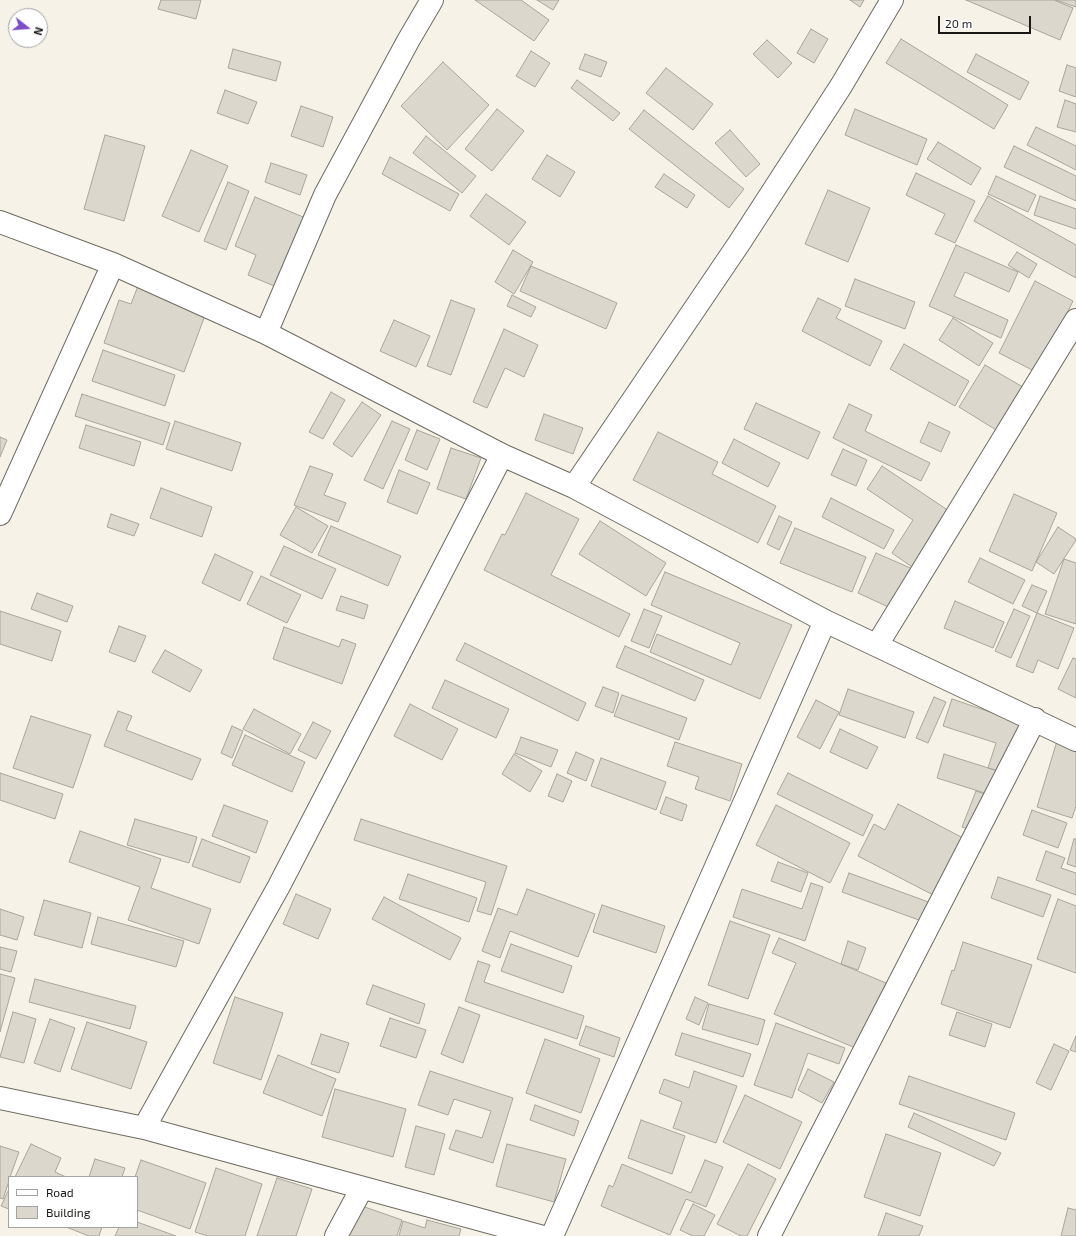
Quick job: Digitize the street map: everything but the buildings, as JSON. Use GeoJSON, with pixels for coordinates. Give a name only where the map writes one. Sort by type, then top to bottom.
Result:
{"type":"FeatureCollection","features":[{"type":"Feature","properties":{"kind":"street"},"geometry":{"type":"LineString","coordinates":[[266,333],[325,195],[408,41],[432,0]]}},
{"type":"Feature","properties":{"kind":"street"},"geometry":{"type":"LineString","coordinates":[[574,487],[744,236],[841,86],[892,0]]}},
{"type":"Feature","properties":{"kind":"street"},"geometry":{"type":"LineString","coordinates":[[0,222],[113,264],[266,333],[502,455],[574,487],[825,621],[1035,719],[1076,740]]}},
{"type":"Feature","properties":{"kind":"street"},"geometry":{"type":"LineString","coordinates":[[0,514],[113,264]]}},
{"type":"Feature","properties":{"kind":"street"},"geometry":{"type":"LineString","coordinates":[[877,645],[1076,320]]}},
{"type":"Feature","properties":{"kind":"street"},"geometry":{"type":"LineString","coordinates":[[144,1128],[280,886],[502,455]]}},
{"type":"Feature","properties":{"kind":"street"},"geometry":{"type":"LineString","coordinates":[[552,1236],[825,621]]}},
{"type":"Feature","properties":{"kind":"street"},"geometry":{"type":"LineString","coordinates":[[770,1236],[1035,719]]}},
{"type":"Feature","properties":{"kind":"street"},"geometry":{"type":"LineString","coordinates":[[0,1098],[144,1128],[540,1236]]}},
{"type":"Feature","properties":{"kind":"street"},"geometry":{"type":"LineString","coordinates":[[336,1236],[362,1188]]}}]}
